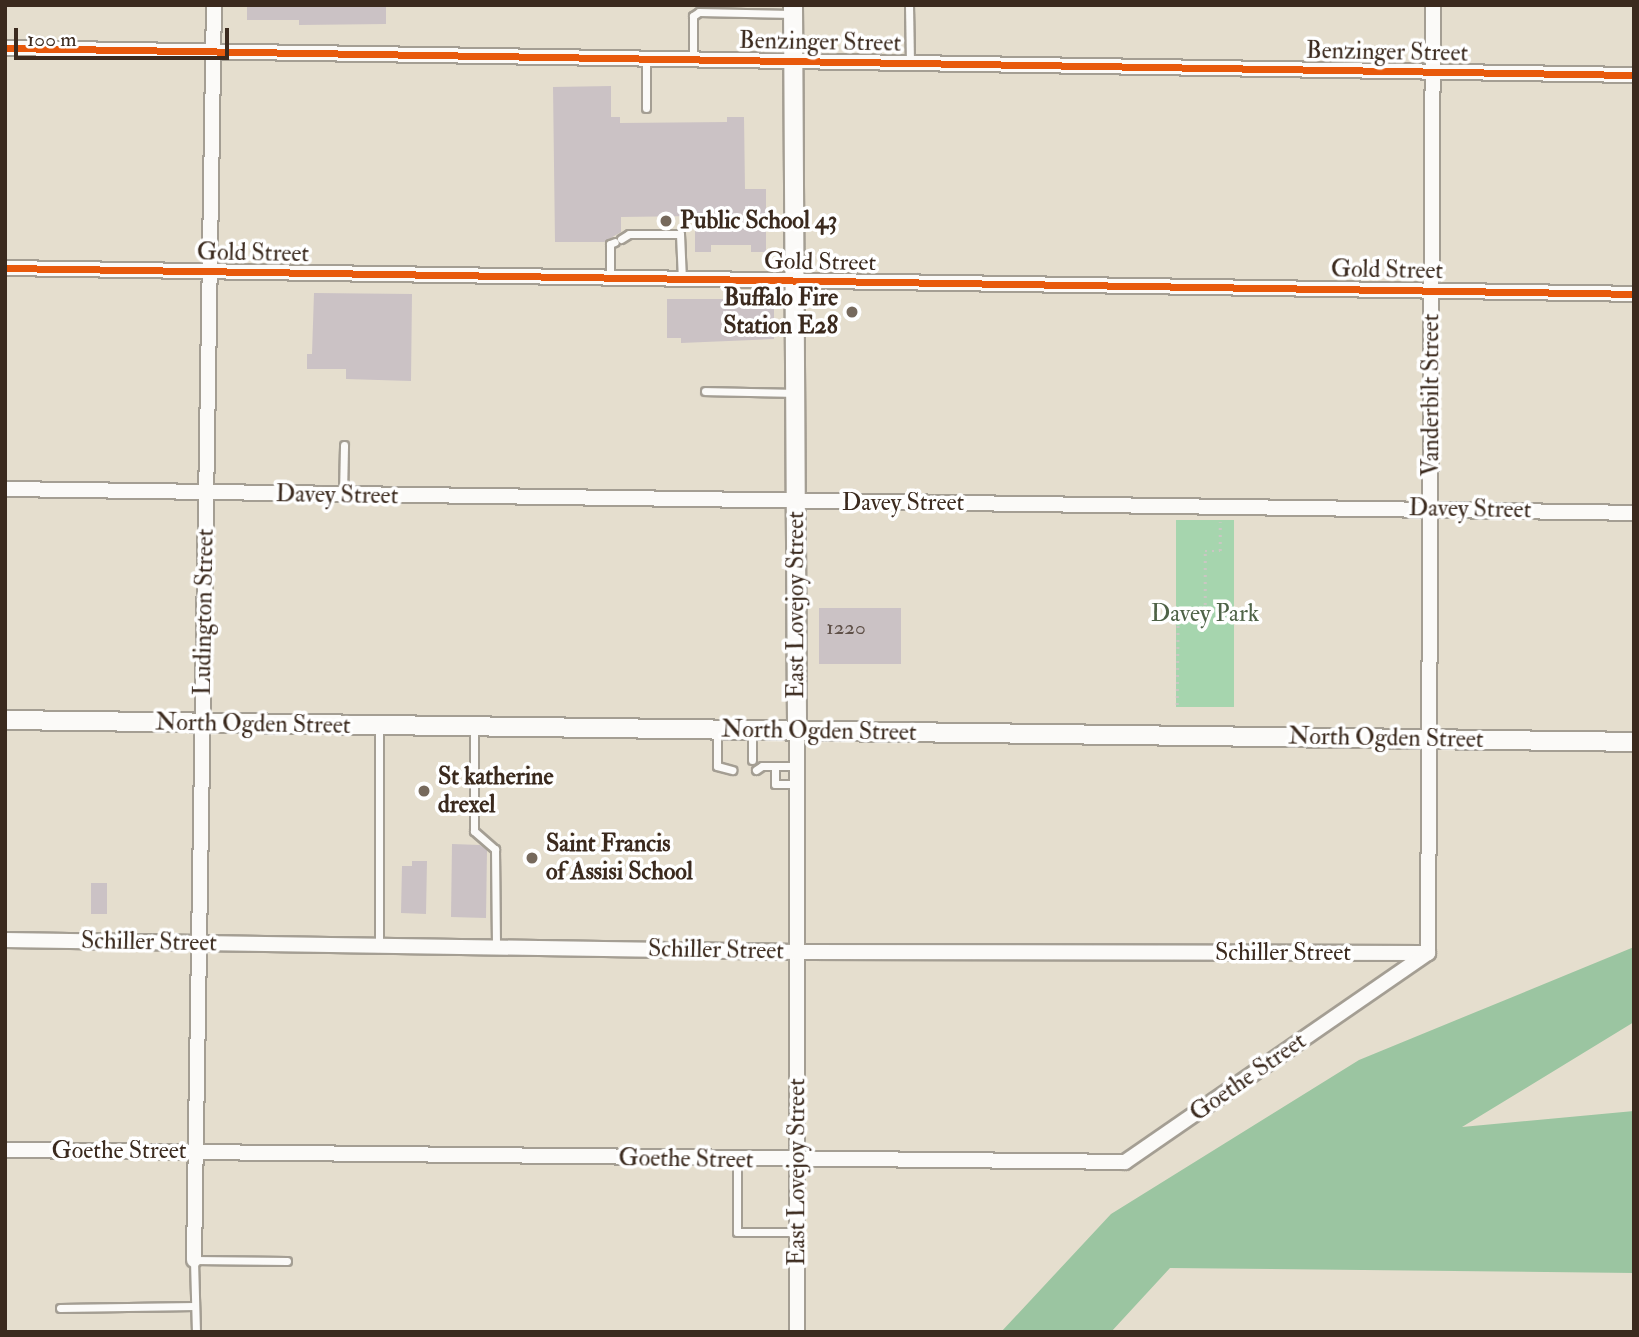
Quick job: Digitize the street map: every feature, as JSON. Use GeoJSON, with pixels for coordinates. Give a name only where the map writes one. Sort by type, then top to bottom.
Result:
{"type":"FeatureCollection","features":[{"type":"Feature","properties":{"kind":"street","name":"Ludington Street"},"geometry":{"type":"LineString","coordinates":[[194,1260],[214,5]]}},
{"type":"Feature","properties":{"kind":"street","name":"Vanderbilt Street"},"geometry":{"type":"LineString","coordinates":[[1427,953],[1433,5]]}},
{"type":"Feature","properties":{"kind":"street","name":"East Lovejoy Street"},"geometry":{"type":"LineString","coordinates":[[793,10],[797,1332]]}},
{"type":"Feature","properties":{"kind":"street","name":"Benzinger Street"},"geometry":{"type":"LineString","coordinates":[[5,48],[1634,75]]}},
{"type":"Feature","properties":{"kind":"street","name":"Gold Street"},"geometry":{"type":"LineString","coordinates":[[5,268],[1634,294]]}},
{"type":"Feature","properties":{"kind":"street","name":"Davey Street"},"geometry":{"type":"LineString","coordinates":[[5,489],[796,503],[1429,507],[1634,513]]}},
{"type":"Feature","properties":{"kind":"street","name":"North Ogden Street"},"geometry":{"type":"LineString","coordinates":[[5,720],[1634,742]]}},
{"type":"Feature","properties":{"kind":"street","name":"Schiller Street"},"geometry":{"type":"LineString","coordinates":[[5,940],[797,951],[1427,953]]}},
{"type":"Feature","properties":{"kind":"street","name":"Goethe Street"},"geometry":{"type":"LineString","coordinates":[[5,1150],[1125,1162],[1427,953]]}},
{"type":"Feature","properties":{"kind":"lane"},"geometry":{"type":"LineString","coordinates":[[909,5],[910,63]]}},
{"type":"Feature","properties":{"kind":"lane"},"geometry":{"type":"LineString","coordinates":[[693,59],[693,16],[699,12],[793,10]]}},
{"type":"Feature","properties":{"kind":"lane"},"geometry":{"type":"LineString","coordinates":[[646,58],[646,108]]}},
{"type":"Feature","properties":{"kind":"lane"},"geometry":{"type":"LineString","coordinates":[[610,278],[610,244],[629,234],[680,234],[682,279]]}},
{"type":"Feature","properties":{"kind":"lane"},"geometry":{"type":"LineString","coordinates":[[705,391],[794,393]]}},
{"type":"Feature","properties":{"kind":"lane"},"geometry":{"type":"LineString","coordinates":[[343,495],[344,445]]}},
{"type":"Feature","properties":{"kind":"lane"},"geometry":{"type":"LineString","coordinates":[[379,726],[379,944]]}},
{"type":"Feature","properties":{"kind":"lane"},"geometry":{"type":"LineString","coordinates":[[474,727],[474,831],[495,849],[496,946]]}},
{"type":"Feature","properties":{"kind":"lane"},"geometry":{"type":"LineString","coordinates":[[717,730],[717,766],[730,766]]}},
{"type":"Feature","properties":{"kind":"lane"},"geometry":{"type":"LineString","coordinates":[[752,731],[756,765],[797,766]]}},
{"type":"Feature","properties":{"kind":"lane"},"geometry":{"type":"LineString","coordinates":[[775,766],[775,784],[797,784]]}},
{"type":"Feature","properties":{"kind":"lane"},"geometry":{"type":"LineString","coordinates":[[737,1159],[737,1232],[797,1232]]}},
{"type":"Feature","properties":{"kind":"lane"},"geometry":{"type":"LineString","coordinates":[[196,1332],[194,1260],[287,1261]]}},
{"type":"Feature","properties":{"kind":"lane"},"geometry":{"type":"LineString","coordinates":[[60,1308],[195,1306]]}},
{"type":"Feature","properties":{"kind":"path"},"geometry":{"type":"LineString","coordinates":[[1177,705],[1178,613],[1205,612],[1205,551],[1220,551],[1220,522]]}},
{"type":"Feature","properties":{"kind":"green space","name":"Davey Park"},"geometry":{"type":"Polygon","coordinates":[[[1176,520],[1234,520],[1234,707],[1176,707],[1176,520]]]}},
{"type":"Feature","properties":{"kind":"green space"},"geometry":{"type":"Polygon","coordinates":[[[1634,947],[1634,1022],[1462,1127],[1634,1111],[1634,1273],[1170,1268],[1111,1332],[1001,1332],[1111,1214],[1359,1060],[1634,947]]]}},
{"type":"Feature","properties":{"kind":"building"},"geometry":{"type":"Polygon","coordinates":[[[247,5],[386,5],[386,24],[299,25],[299,20],[247,20],[247,5]]]}},
{"type":"Feature","properties":{"kind":"building"},"geometry":{"type":"Polygon","coordinates":[[[611,86],[611,117],[620,117],[620,123],[727,122],[727,117],[744,117],[745,189],[766,189],[766,252],[751,252],[751,245],[711,245],[711,252],[695,252],[695,216],[621,217],[621,232],[604,242],[555,242],[553,87],[611,86]]]}},
{"type":"Feature","properties":{"kind":"building"},"geometry":{"type":"Polygon","coordinates":[[[314,293],[412,294],[411,381],[346,379],[346,369],[307,369],[307,354],[312,354],[314,293]]]}},
{"type":"Feature","properties":{"kind":"building"},"geometry":{"type":"Polygon","coordinates":[[[667,299],[774,299],[774,339],[681,343],[681,338],[667,338],[667,299]]]}},
{"type":"Feature","properties":{"kind":"building"},"geometry":{"type":"Polygon","coordinates":[[[819,608],[901,608],[901,664],[819,664],[819,608]]]}},
{"type":"Feature","properties":{"kind":"building"},"geometry":{"type":"Polygon","coordinates":[[[452,844],[480,845],[487,850],[486,918],[451,917],[452,844]]]}},
{"type":"Feature","properties":{"kind":"building"},"geometry":{"type":"Polygon","coordinates":[[[412,861],[427,861],[426,914],[401,913],[402,866],[412,866],[412,861]]]}},
{"type":"Feature","properties":{"kind":"building"},"geometry":{"type":"Polygon","coordinates":[[[91,883],[107,883],[107,914],[91,914],[91,883]]]}},
{"type":"Feature","properties":{"kind":"cycle path"},"geometry":{"type":"LineString","coordinates":[[5,48],[1634,75]]}},
{"type":"Feature","properties":{"kind":"cycle path"},"geometry":{"type":"LineString","coordinates":[[5,268],[1634,294]]}},
{"type":"Feature","properties":{"kind":"place","name":"Public School 43"},"geometry":{"type":"Point","coordinates":[666,221]}},
{"type":"Feature","properties":{"kind":"place","name":"Buffalo Fire Station E28"},"geometry":{"type":"Point","coordinates":[852,312]}},
{"type":"Feature","properties":{"kind":"place","name":"St katherine drexel"},"geometry":{"type":"Point","coordinates":[424,791]}},
{"type":"Feature","properties":{"kind":"place","name":"Saint Francis of Assisi School"},"geometry":{"type":"Point","coordinates":[532,858]}}]}
